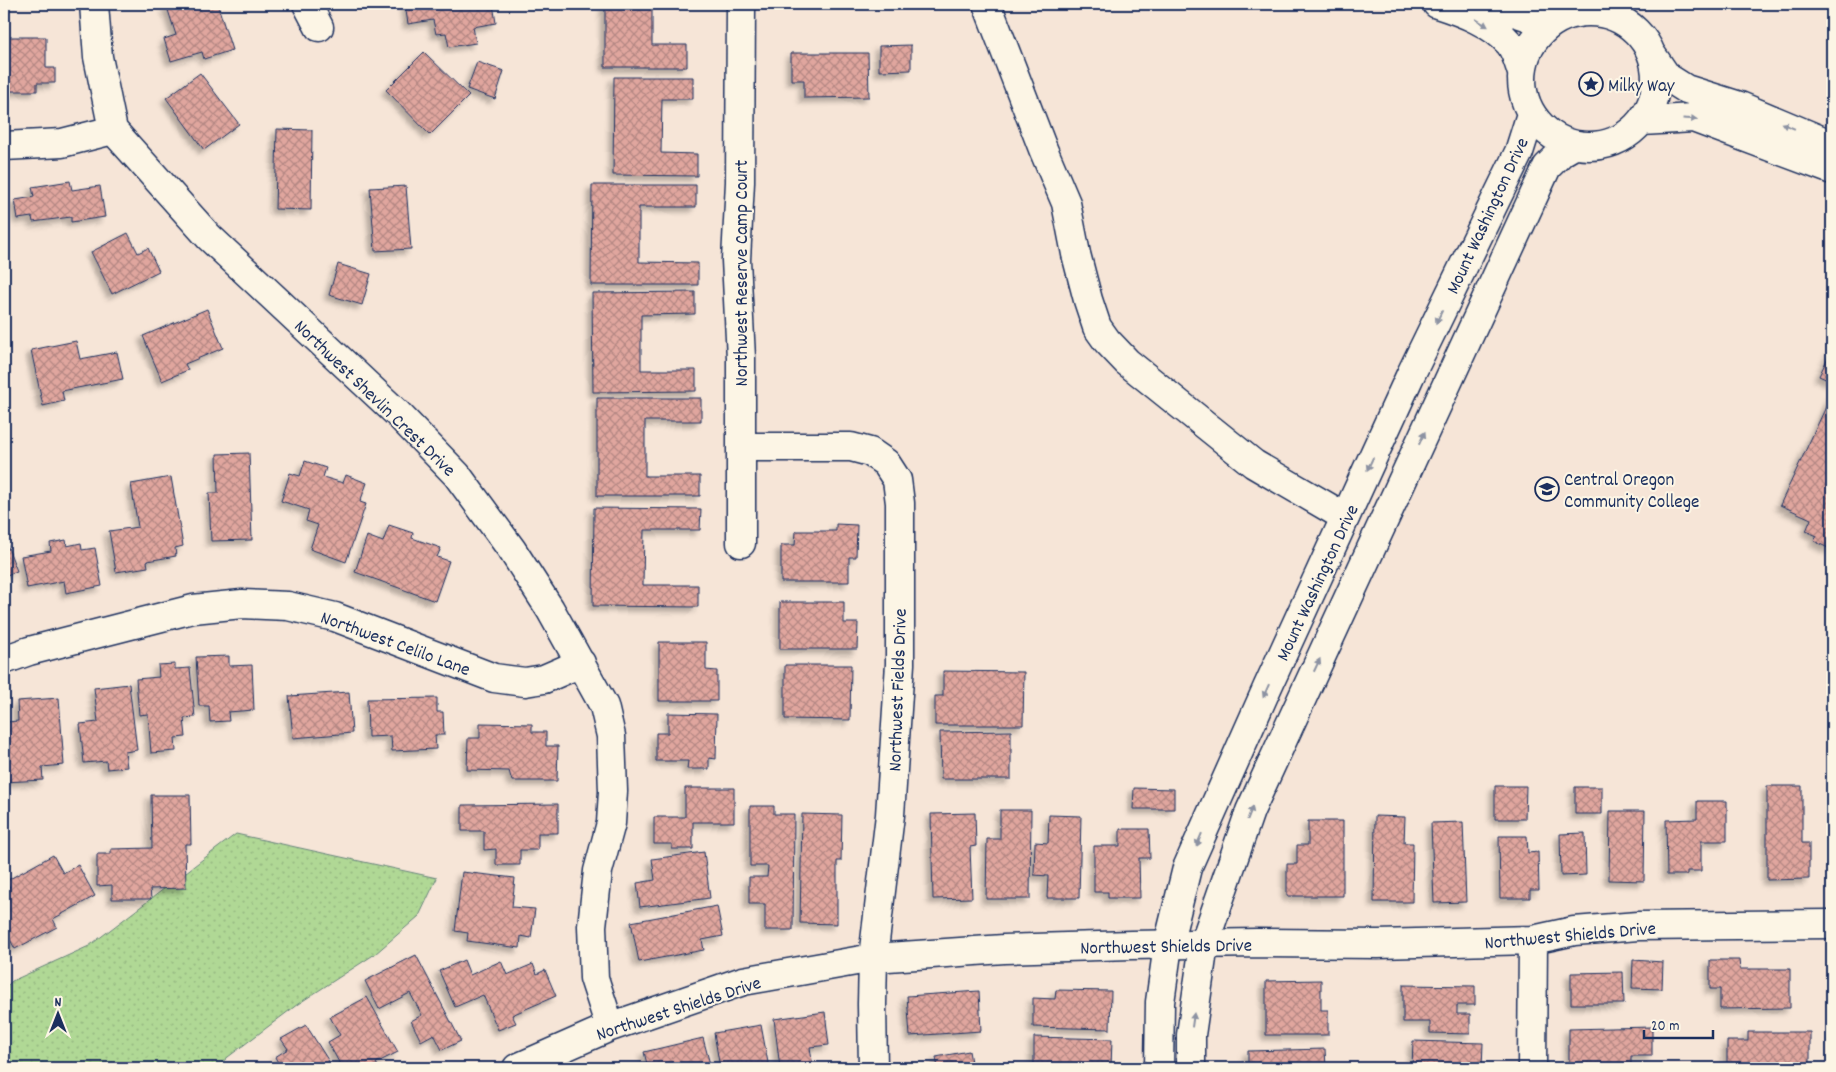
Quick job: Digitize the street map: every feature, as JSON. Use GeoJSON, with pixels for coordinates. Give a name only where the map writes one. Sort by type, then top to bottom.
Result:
{"type":"FeatureCollection","features":[{"type":"Feature","properties":{"kind":"street"},"geometry":{"type":"LineString","coordinates":[[4,146],[62,143],[113,130],[98,57],[94,4]]}},
{"type":"Feature","properties":{"kind":"street","name":"Northwest Reserve Camp Court"},"geometry":{"type":"LineString","coordinates":[[740,542],[740,358],[736,260],[740,182],[741,4]]}},
{"type":"Feature","properties":{"kind":"street"},"geometry":{"type":"LineString","coordinates":[[987,4],[1066,203],[1076,254],[1088,300],[1097,326],[1107,341],[1128,362],[1254,464],[1345,517]]}},
{"type":"Feature","properties":{"kind":"street"},"geometry":{"type":"LineString","coordinates":[[1438,4],[1478,20],[1501,35],[1511,45],[1522,74]]}},
{"type":"Feature","properties":{"kind":"street"},"geometry":{"type":"LineString","coordinates":[[1500,4],[1517,13],[1538,20],[1575,11],[1596,12],[1615,17],[1631,15],[1643,40],[1667,76],[1686,89],[1740,106],[1832,146]]}},
{"type":"Feature","properties":{"kind":"street"},"geometry":{"type":"LineString","coordinates":[[1575,11],[1546,27],[1535,38],[1526,55],[1522,74],[1523,94],[1531,114],[1542,128],[1557,138],[1574,145],[1592,146],[1611,143],[1628,134],[1642,121],[1650,106],[1655,90],[1655,71],[1652,55]]}},
{"type":"Feature","properties":{"kind":"street","name":"Mount Washington Drive"},"geometry":{"type":"LineString","coordinates":[[1159,1068],[1160,1002],[1168,945],[1187,868],[1410,376],[1519,152],[1531,114]]}},
{"type":"Feature","properties":{"kind":"street"},"geometry":{"type":"LineString","coordinates":[[1642,121],[1693,118],[1832,170]]}},
{"type":"Feature","properties":{"kind":"street","name":"Northwest Shevlin Crest Drive"},"geometry":{"type":"LineString","coordinates":[[113,130],[209,237],[398,414],[456,475],[512,550],[581,663],[604,706],[611,736],[613,791],[611,824],[598,871],[592,926],[594,978],[610,1026]]}},
{"type":"Feature","properties":{"kind":"street","name":"Mount Washington Drive"},"geometry":{"type":"LineString","coordinates":[[1191,1068],[1191,1034],[1204,944],[1250,811],[1543,175],[1547,167],[1562,152],[1574,145]]}},
{"type":"Feature","properties":{"kind":"street","name":"Northwest Fields Drive"},"geometry":{"type":"LineString","coordinates":[[740,447],[851,447],[870,452],[886,463],[897,480],[900,503],[900,664],[890,815],[873,958],[873,1068]]}},
{"type":"Feature","properties":{"kind":"street","name":"Northwest Celilo Lane"},"geometry":{"type":"LineString","coordinates":[[4,660],[29,651],[193,609],[242,604],[288,606],[335,617],[494,678],[524,682],[544,679],[581,663]]}},
{"type":"Feature","properties":{"kind":"street","name":"Northwest Shields Drive"},"geometry":{"type":"LineString","coordinates":[[517,1068],[610,1026],[743,982],[873,958],[1004,949],[1204,944],[1378,944],[1532,940],[1574,931],[1638,926],[1832,924]]}},
{"type":"Feature","properties":{"kind":"street"},"geometry":{"type":"LineString","coordinates":[[1532,940],[1532,1068]]}},
{"type":"Feature","properties":{"kind":"green space"},"geometry":{"type":"Polygon","coordinates":[[[236,834],[437,878],[419,916],[375,954],[298,1004],[216,1068],[4,1068],[4,989],[12,981],[89,946],[236,834]]]}},
{"type":"Feature","properties":{"kind":"building"},"geometry":{"type":"Polygon","coordinates":[[[166,4],[222,4],[218,6],[232,50],[204,59],[202,52],[171,61],[164,39],[176,35],[166,4]]]}},
{"type":"Feature","properties":{"kind":"building"},"geometry":{"type":"Polygon","coordinates":[[[405,4],[493,4],[496,23],[473,27],[476,43],[449,47],[446,33],[436,34],[433,20],[408,24],[405,4]]]}},
{"type":"Feature","properties":{"kind":"building"},"geometry":{"type":"Polygon","coordinates":[[[605,4],[652,4],[652,45],[687,45],[687,67],[605,67],[605,4]]]}},
{"type":"Feature","properties":{"kind":"building"},"geometry":{"type":"Polygon","coordinates":[[[4,37],[46,37],[46,68],[55,68],[55,83],[37,83],[37,91],[4,91],[4,37]]]}},
{"type":"Feature","properties":{"kind":"building"},"geometry":{"type":"Polygon","coordinates":[[[911,45],[911,70],[879,71],[879,46],[911,45]]]}},
{"type":"Feature","properties":{"kind":"building"},"geometry":{"type":"Polygon","coordinates":[[[424,52],[469,96],[430,135],[386,90],[424,52]]]}},
{"type":"Feature","properties":{"kind":"building"},"geometry":{"type":"Polygon","coordinates":[[[791,53],[868,53],[869,97],[804,98],[804,80],[791,80],[791,53]]]}},
{"type":"Feature","properties":{"kind":"building"},"geometry":{"type":"Polygon","coordinates":[[[477,62],[504,71],[495,99],[467,89],[477,62]]]}},
{"type":"Feature","properties":{"kind":"building"},"geometry":{"type":"Polygon","coordinates":[[[200,73],[239,124],[204,150],[166,98],[200,73]]]}},
{"type":"Feature","properties":{"kind":"building"},"geometry":{"type":"Polygon","coordinates":[[[614,77],[693,77],[693,99],[662,99],[661,153],[697,154],[697,176],[613,175],[614,77]]]}},
{"type":"Feature","properties":{"kind":"building"},"geometry":{"type":"Polygon","coordinates":[[[277,129],[312,130],[311,210],[275,209],[277,129]]]}},
{"type":"Feature","properties":{"kind":"building"},"geometry":{"type":"Polygon","coordinates":[[[70,181],[72,190],[100,186],[105,217],[71,222],[71,217],[33,222],[32,217],[18,219],[15,200],[34,197],[32,187],[70,181]]]}},
{"type":"Feature","properties":{"kind":"building"},"geometry":{"type":"Polygon","coordinates":[[[592,185],[696,185],[696,207],[639,207],[639,262],[698,263],[698,285],[591,285],[592,185]]]}},
{"type":"Feature","properties":{"kind":"building"},"geometry":{"type":"Polygon","coordinates":[[[406,186],[411,249],[375,251],[370,188],[406,186]]]}},
{"type":"Feature","properties":{"kind":"building"},"geometry":{"type":"Polygon","coordinates":[[[128,233],[138,253],[148,248],[159,271],[112,294],[91,252],[128,233]]]}},
{"type":"Feature","properties":{"kind":"building"},"geometry":{"type":"Polygon","coordinates":[[[338,264],[371,274],[362,305],[329,295],[338,264]]]}},
{"type":"Feature","properties":{"kind":"building"},"geometry":{"type":"Polygon","coordinates":[[[695,292],[695,314],[641,315],[641,370],[696,370],[696,391],[593,392],[592,293],[695,292]]]}},
{"type":"Feature","properties":{"kind":"building"},"geometry":{"type":"Polygon","coordinates":[[[207,309],[223,348],[185,364],[188,370],[162,381],[143,336],[207,309]]]}},
{"type":"Feature","properties":{"kind":"building"},"geometry":{"type":"Polygon","coordinates":[[[76,341],[80,359],[117,352],[123,379],[62,391],[64,401],[43,406],[31,350],[76,341]]]}},
{"type":"Feature","properties":{"kind":"building"},"geometry":{"type":"Polygon","coordinates":[[[1832,349],[1832,382],[1819,376],[1832,349]]]}},
{"type":"Feature","properties":{"kind":"building"},"geometry":{"type":"Polygon","coordinates":[[[1832,394],[1832,550],[1814,541],[1817,536],[1806,531],[1811,519],[1780,505],[1832,394]]]}},
{"type":"Feature","properties":{"kind":"building"},"geometry":{"type":"Polygon","coordinates":[[[597,398],[701,398],[701,421],[645,421],[645,476],[700,476],[700,496],[597,496],[597,398]]]}},
{"type":"Feature","properties":{"kind":"building"},"geometry":{"type":"Polygon","coordinates":[[[249,453],[252,540],[211,541],[209,493],[218,493],[217,454],[249,453]]]}},
{"type":"Feature","properties":{"kind":"building"},"geometry":{"type":"Polygon","coordinates":[[[305,461],[326,468],[323,477],[343,483],[346,475],[367,483],[360,502],[366,504],[346,562],[310,549],[318,525],[306,521],[309,510],[281,501],[290,473],[300,476],[305,461]]]}},
{"type":"Feature","properties":{"kind":"building"},"geometry":{"type":"Polygon","coordinates":[[[171,477],[183,546],[175,548],[176,556],[147,561],[148,567],[116,572],[109,531],[138,527],[131,484],[171,477]]]}},
{"type":"Feature","properties":{"kind":"building"},"geometry":{"type":"Polygon","coordinates":[[[594,508],[701,509],[700,530],[644,530],[643,585],[698,585],[698,607],[593,606],[594,508]]]}},
{"type":"Feature","properties":{"kind":"building"},"geometry":{"type":"Polygon","coordinates":[[[836,524],[857,525],[856,557],[849,557],[849,582],[781,582],[781,545],[795,545],[796,531],[836,531],[836,524]]]}},
{"type":"Feature","properties":{"kind":"building"},"geometry":{"type":"Polygon","coordinates":[[[389,525],[413,533],[412,538],[441,548],[437,557],[449,561],[435,601],[355,572],[367,536],[383,542],[389,525]]]}},
{"type":"Feature","properties":{"kind":"building"},"geometry":{"type":"Polygon","coordinates":[[[4,537],[17,571],[4,576],[4,537]]]}},
{"type":"Feature","properties":{"kind":"building"},"geometry":{"type":"Polygon","coordinates":[[[66,540],[67,546],[81,543],[82,550],[95,548],[102,586],[66,593],[64,581],[27,588],[21,556],[51,551],[50,543],[66,540]]]}},
{"type":"Feature","properties":{"kind":"building"},"geometry":{"type":"Polygon","coordinates":[[[780,602],[844,602],[844,623],[858,623],[857,649],[780,649],[780,602]]]}},
{"type":"Feature","properties":{"kind":"building"},"geometry":{"type":"Polygon","coordinates":[[[659,642],[706,642],[706,670],[717,671],[717,701],[659,701],[659,642]]]}},
{"type":"Feature","properties":{"kind":"building"},"geometry":{"type":"Polygon","coordinates":[[[229,656],[229,666],[252,665],[254,710],[228,712],[229,721],[210,722],[209,706],[199,706],[196,657],[229,656]]]}},
{"type":"Feature","properties":{"kind":"building"},"geometry":{"type":"Polygon","coordinates":[[[175,664],[175,669],[190,668],[195,717],[184,718],[186,737],[175,738],[176,751],[151,753],[148,714],[139,715],[136,679],[159,677],[158,665],[175,664]]]}},
{"type":"Feature","properties":{"kind":"building"},"geometry":{"type":"Polygon","coordinates":[[[785,665],[851,665],[850,720],[785,719],[785,665]]]}},
{"type":"Feature","properties":{"kind":"building"},"geometry":{"type":"Polygon","coordinates":[[[943,671],[1024,672],[1023,725],[935,725],[935,696],[943,696],[943,671]]]}},
{"type":"Feature","properties":{"kind":"building"},"geometry":{"type":"Polygon","coordinates":[[[129,684],[137,750],[125,752],[127,767],[107,769],[106,761],[84,763],[80,724],[98,722],[94,688],[129,684]]]}},
{"type":"Feature","properties":{"kind":"building"},"geometry":{"type":"Polygon","coordinates":[[[349,692],[352,733],[293,738],[289,696],[349,692]]]}},
{"type":"Feature","properties":{"kind":"building"},"geometry":{"type":"Polygon","coordinates":[[[59,698],[64,765],[42,767],[43,780],[4,782],[4,743],[9,743],[7,722],[18,721],[17,701],[59,698]]]}},
{"type":"Feature","properties":{"kind":"building"},"geometry":{"type":"Polygon","coordinates":[[[437,698],[437,712],[443,712],[444,735],[435,735],[436,749],[392,751],[391,736],[368,737],[367,699],[437,698]]]}},
{"type":"Feature","properties":{"kind":"building"},"geometry":{"type":"Polygon","coordinates":[[[668,713],[717,714],[716,759],[709,758],[709,769],[687,769],[688,761],[656,761],[656,733],[668,733],[668,713]]]}},
{"type":"Feature","properties":{"kind":"building"},"geometry":{"type":"Polygon","coordinates":[[[480,723],[532,724],[532,732],[546,732],[546,746],[558,746],[557,781],[512,781],[509,771],[467,770],[468,738],[480,738],[480,723]]]}},
{"type":"Feature","properties":{"kind":"building"},"geometry":{"type":"Polygon","coordinates":[[[1011,731],[1011,779],[941,779],[940,732],[1011,731]]]}},
{"type":"Feature","properties":{"kind":"building"},"geometry":{"type":"Polygon","coordinates":[[[1495,786],[1526,786],[1525,819],[1495,819],[1495,786]]]}},
{"type":"Feature","properties":{"kind":"building"},"geometry":{"type":"Polygon","coordinates":[[[1767,786],[1802,786],[1802,843],[1809,843],[1809,879],[1767,880],[1767,786]]]}},
{"type":"Feature","properties":{"kind":"building"},"geometry":{"type":"Polygon","coordinates":[[[1575,787],[1602,787],[1602,814],[1575,814],[1575,787]]]}},
{"type":"Feature","properties":{"kind":"building"},"geometry":{"type":"Polygon","coordinates":[[[685,788],[734,788],[734,822],[693,822],[693,849],[672,849],[672,844],[654,844],[654,817],[685,817],[685,788]]]}},
{"type":"Feature","properties":{"kind":"building"},"geometry":{"type":"Polygon","coordinates":[[[1134,788],[1174,789],[1174,809],[1133,809],[1134,788]]]}},
{"type":"Feature","properties":{"kind":"building"},"geometry":{"type":"Polygon","coordinates":[[[151,795],[190,795],[191,844],[185,844],[186,888],[150,889],[151,899],[112,899],[112,885],[97,886],[97,854],[111,854],[111,849],[152,848],[151,795]]]}},
{"type":"Feature","properties":{"kind":"building"},"geometry":{"type":"Polygon","coordinates":[[[1697,801],[1727,801],[1727,841],[1701,841],[1701,871],[1687,871],[1687,875],[1667,875],[1666,820],[1697,819],[1697,801]]]}},
{"type":"Feature","properties":{"kind":"building"},"geometry":{"type":"Polygon","coordinates":[[[558,804],[558,833],[538,833],[538,850],[520,850],[520,865],[496,865],[496,849],[484,850],[484,831],[462,831],[462,805],[558,804]]]}},
{"type":"Feature","properties":{"kind":"building"},"geometry":{"type":"Polygon","coordinates":[[[750,806],[774,806],[774,814],[794,814],[793,930],[765,930],[765,904],[749,904],[749,877],[767,877],[768,866],[750,866],[750,806]]]}},
{"type":"Feature","properties":{"kind":"building"},"geometry":{"type":"Polygon","coordinates":[[[1000,810],[1031,810],[1030,899],[986,899],[987,839],[1000,839],[1000,810]]]}},
{"type":"Feature","properties":{"kind":"building"},"geometry":{"type":"Polygon","coordinates":[[[1610,811],[1645,811],[1644,881],[1609,880],[1610,811]]]}},
{"type":"Feature","properties":{"kind":"building"},"geometry":{"type":"Polygon","coordinates":[[[975,813],[976,846],[970,847],[972,898],[933,899],[931,814],[975,813]]]}},
{"type":"Feature","properties":{"kind":"building"},"geometry":{"type":"Polygon","coordinates":[[[802,814],[842,815],[841,861],[837,861],[837,924],[800,923],[802,814]]]}},
{"type":"Feature","properties":{"kind":"building"},"geometry":{"type":"Polygon","coordinates":[[[1049,815],[1081,816],[1079,898],[1047,898],[1048,876],[1034,875],[1035,842],[1048,843],[1049,815]]]}},
{"type":"Feature","properties":{"kind":"building"},"geometry":{"type":"Polygon","coordinates":[[[1375,816],[1405,817],[1404,843],[1413,843],[1412,902],[1374,902],[1375,816]]]}},
{"type":"Feature","properties":{"kind":"building"},"geometry":{"type":"Polygon","coordinates":[[[1308,821],[1343,821],[1343,896],[1287,896],[1287,864],[1297,864],[1297,845],[1308,845],[1308,821]]]}},
{"type":"Feature","properties":{"kind":"building"},"geometry":{"type":"Polygon","coordinates":[[[1463,822],[1466,902],[1434,903],[1431,823],[1463,822]]]}},
{"type":"Feature","properties":{"kind":"building"},"geometry":{"type":"Polygon","coordinates":[[[1120,829],[1149,829],[1150,858],[1139,858],[1140,898],[1108,898],[1108,892],[1094,892],[1094,846],[1120,846],[1120,829]]]}},
{"type":"Feature","properties":{"kind":"building"},"geometry":{"type":"Polygon","coordinates":[[[1585,833],[1586,875],[1561,876],[1560,834],[1585,833]]]}},
{"type":"Feature","properties":{"kind":"building"},"geometry":{"type":"Polygon","coordinates":[[[1499,836],[1527,836],[1528,853],[1538,852],[1539,890],[1530,890],[1530,898],[1500,898],[1499,836]]]}},
{"type":"Feature","properties":{"kind":"building"},"geometry":{"type":"Polygon","coordinates":[[[704,852],[710,898],[640,907],[637,883],[655,880],[652,859],[704,852]]]}},
{"type":"Feature","properties":{"kind":"building"},"geometry":{"type":"Polygon","coordinates":[[[53,855],[63,873],[78,865],[95,896],[53,919],[57,927],[15,949],[4,928],[4,890],[10,887],[6,881],[53,855]]]}},
{"type":"Feature","properties":{"kind":"building"},"geometry":{"type":"Polygon","coordinates":[[[462,872],[515,878],[512,907],[535,909],[531,938],[521,936],[520,948],[467,941],[468,933],[455,931],[462,872]]]}},
{"type":"Feature","properties":{"kind":"building"},"geometry":{"type":"Polygon","coordinates":[[[717,906],[723,936],[702,940],[704,950],[639,962],[631,922],[717,906]]]}},
{"type":"Feature","properties":{"kind":"building"},"geometry":{"type":"Polygon","coordinates":[[[416,955],[461,1041],[442,1050],[434,1034],[421,1041],[411,1021],[422,1015],[410,993],[379,1009],[365,981],[416,955]]]}},
{"type":"Feature","properties":{"kind":"building"},"geometry":{"type":"Polygon","coordinates":[[[464,960],[470,975],[501,961],[507,975],[533,964],[537,974],[545,970],[556,996],[512,1015],[516,1023],[498,1030],[483,995],[455,1007],[439,971],[464,960]]]}},
{"type":"Feature","properties":{"kind":"building"},"geometry":{"type":"Polygon","coordinates":[[[1633,960],[1663,962],[1662,989],[1632,988],[1633,960]]]}},
{"type":"Feature","properties":{"kind":"building"},"geometry":{"type":"Polygon","coordinates":[[[1710,960],[1739,960],[1740,969],[1790,969],[1790,1008],[1720,1009],[1720,989],[1710,989],[1710,960]]]}},
{"type":"Feature","properties":{"kind":"building"},"geometry":{"type":"Polygon","coordinates":[[[1623,972],[1624,1004],[1571,1004],[1571,973],[1623,972]]]}},
{"type":"Feature","properties":{"kind":"building"},"geometry":{"type":"Polygon","coordinates":[[[1321,980],[1321,1010],[1328,1010],[1328,1035],[1266,1035],[1266,981],[1321,980]]]}},
{"type":"Feature","properties":{"kind":"building"},"geometry":{"type":"Polygon","coordinates":[[[1403,985],[1475,986],[1475,1005],[1457,1005],[1457,1014],[1470,1014],[1470,1034],[1430,1033],[1430,1022],[1403,1022],[1403,985]]]}},
{"type":"Feature","properties":{"kind":"building"},"geometry":{"type":"Polygon","coordinates":[[[1056,990],[1111,991],[1110,1029],[1033,1027],[1033,998],[1055,999],[1056,990]]]}},
{"type":"Feature","properties":{"kind":"building"},"geometry":{"type":"Polygon","coordinates":[[[979,991],[981,1031],[910,1036],[907,996],[979,991]]]}},
{"type":"Feature","properties":{"kind":"building"},"geometry":{"type":"Polygon","coordinates":[[[367,997],[398,1052],[376,1063],[379,1068],[342,1068],[328,1042],[340,1035],[330,1017],[367,997]]]}},
{"type":"Feature","properties":{"kind":"building"},"geometry":{"type":"Polygon","coordinates":[[[825,1012],[829,1045],[810,1047],[813,1068],[780,1068],[774,1019],[825,1012]]]}},
{"type":"Feature","properties":{"kind":"building"},"geometry":{"type":"Polygon","coordinates":[[[306,1025],[333,1068],[281,1068],[275,1057],[288,1049],[281,1039],[306,1025]]]}},
{"type":"Feature","properties":{"kind":"building"},"geometry":{"type":"Polygon","coordinates":[[[761,1025],[769,1068],[720,1068],[714,1033],[761,1025]]]}},
{"type":"Feature","properties":{"kind":"building"},"geometry":{"type":"Polygon","coordinates":[[[1652,1027],[1652,1056],[1631,1056],[1631,1065],[1569,1066],[1569,1029],[1652,1027]]]}},
{"type":"Feature","properties":{"kind":"building"},"geometry":{"type":"Polygon","coordinates":[[[1748,1032],[1810,1032],[1810,1068],[1727,1068],[1727,1041],[1748,1041],[1748,1032]]]}},
{"type":"Feature","properties":{"kind":"building"},"geometry":{"type":"Polygon","coordinates":[[[1034,1037],[1112,1039],[1111,1068],[1034,1068],[1034,1037]]]}},
{"type":"Feature","properties":{"kind":"building"},"geometry":{"type":"Polygon","coordinates":[[[703,1038],[711,1068],[648,1068],[644,1052],[703,1038]]]}},
{"type":"Feature","properties":{"kind":"building"},"geometry":{"type":"Polygon","coordinates":[[[1413,1041],[1483,1043],[1482,1068],[1412,1068],[1413,1041]]]}},
{"type":"Feature","properties":{"kind":"building"},"geometry":{"type":"Polygon","coordinates":[[[1325,1049],[1326,1068],[1248,1068],[1248,1051],[1325,1049]]]}},
{"type":"Feature","properties":{"kind":"building"},"geometry":{"type":"Polygon","coordinates":[[[969,1051],[972,1068],[938,1068],[936,1057],[969,1051]]]}},
{"type":"Feature","properties":{"kind":"place","name":"Milky Way"},"geometry":{"type":"Point","coordinates":[1591,84]}},
{"type":"Feature","properties":{"kind":"place","name":"Central Oregon Community College"},"geometry":{"type":"Point","coordinates":[1547,489]}}]}
